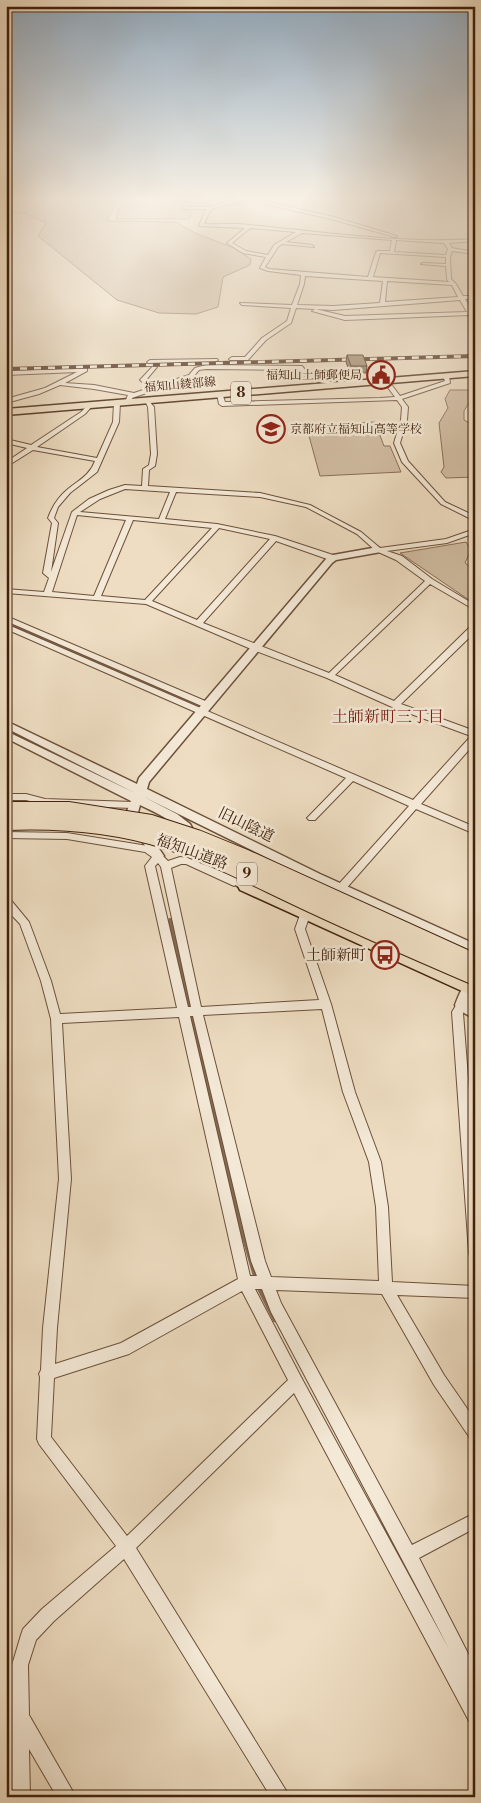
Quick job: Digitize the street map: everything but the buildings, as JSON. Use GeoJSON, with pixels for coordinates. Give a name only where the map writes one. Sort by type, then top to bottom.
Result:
{"type":"FeatureCollection","features":[{"type":"Feature","properties":{"kind":"highway","name":"福知山道路"},"geometry":{"type":"LineString","coordinates":[[6,810],[68,810],[151,823],[246,858],[475,962]]}},
{"type":"Feature","properties":{"kind":"highway","name":"福知山道路"},"geometry":{"type":"LineString","coordinates":[[6,822],[65,822],[145,835],[182,847],[236,868],[473,984]]}},
{"type":"Feature","properties":{"kind":"highway","name":"9"},"geometry":{"type":"LineString","coordinates":[[246,886],[305,915],[473,984]]}},
{"type":"Feature","properties":{"kind":"main road","name":"福知山綾部線"},"geometry":{"type":"LineString","coordinates":[[6,412],[475,373]]}},
{"type":"Feature","properties":{"kind":"street"},"geometry":{"type":"LineString","coordinates":[[149,389],[150,384],[143,380],[152,364],[246,359],[264,339],[289,322],[302,282]]}},
{"type":"Feature","properties":{"kind":"street"},"geometry":{"type":"LineString","coordinates":[[382,305],[385,282]]}},
{"type":"Feature","properties":{"kind":"street"},"geometry":{"type":"LineString","coordinates":[[411,282],[454,284],[460,298],[475,318]]}},
{"type":"Feature","properties":{"kind":"street"},"geometry":{"type":"LineString","coordinates":[[242,304],[333,308],[475,297]]}},
{"type":"Feature","properties":{"kind":"street"},"geometry":{"type":"LineString","coordinates":[[295,306],[345,318],[470,313]]}},
{"type":"Feature","properties":{"kind":"street"},"geometry":{"type":"LineString","coordinates":[[128,402],[129,397],[191,376],[197,369],[219,366],[302,368],[309,378],[333,385]]}},
{"type":"Feature","properties":{"kind":"street"},"geometry":{"type":"LineString","coordinates":[[6,373],[85,370],[61,384],[6,401]]}},
{"type":"Feature","properties":{"kind":"street"},"geometry":{"type":"LineString","coordinates":[[220,394],[222,404],[399,398],[448,382],[446,376]]}},
{"type":"Feature","properties":{"kind":"street"},"geometry":{"type":"LineString","coordinates":[[386,381],[405,408],[404,420],[397,443],[405,462],[443,503],[475,519]]}},
{"type":"Feature","properties":{"kind":"street"},"geometry":{"type":"LineString","coordinates":[[61,384],[94,387],[134,395]]}},
{"type":"Feature","properties":{"kind":"street"},"geometry":{"type":"LineString","coordinates":[[53,577],[47,573],[55,523],[51,518],[55,507],[68,492],[94,472],[116,422],[117,403]]}},
{"type":"Feature","properties":{"kind":"street"},"geometry":{"type":"LineString","coordinates":[[145,488],[146,468],[152,466],[154,454],[152,407],[149,403]]}},
{"type":"Feature","properties":{"kind":"street"},"geometry":{"type":"LineString","coordinates":[[6,464],[83,413],[90,405]]}},
{"type":"Feature","properties":{"kind":"street"},"geometry":{"type":"LineString","coordinates":[[475,408],[472,413],[475,413]]}},
{"type":"Feature","properties":{"kind":"street"},"geometry":{"type":"LineString","coordinates":[[6,441],[31,448],[98,460]]}},
{"type":"Feature","properties":{"kind":"street"},"geometry":{"type":"LineString","coordinates":[[47,595],[74,513],[84,505],[111,490],[145,488],[260,495],[297,502],[359,533],[378,550],[398,558],[429,581],[475,608]]}},
{"type":"Feature","properties":{"kind":"street"},"geometry":{"type":"LineString","coordinates":[[161,521],[174,490]]}},
{"type":"Feature","properties":{"kind":"street"},"geometry":{"type":"LineString","coordinates":[[74,513],[218,526],[275,538],[333,558],[447,541],[475,531]]}},
{"type":"Feature","properties":{"kind":"street"},"geometry":{"type":"LineString","coordinates":[[96,599],[130,519]]}},
{"type":"Feature","properties":{"kind":"street"},"geometry":{"type":"LineString","coordinates":[[147,602],[218,526]]}},
{"type":"Feature","properties":{"kind":"street"},"geometry":{"type":"LineString","coordinates":[[199,624],[275,538]]}},
{"type":"Feature","properties":{"kind":"street"},"geometry":{"type":"LineString","coordinates":[[333,558],[254,648],[143,781],[131,816],[158,862],[246,1282],[296,1382],[475,1715]]}},
{"type":"Feature","properties":{"kind":"street"},"geometry":{"type":"LineString","coordinates":[[330,676],[429,581]]}},
{"type":"Feature","properties":{"kind":"street"},"geometry":{"type":"LineString","coordinates":[[6,591],[147,602],[254,648],[330,676],[395,705],[475,736],[341,888]]}},
{"type":"Feature","properties":{"kind":"street"},"geometry":{"type":"LineString","coordinates":[[6,618],[352,777],[475,831]]}},
{"type":"Feature","properties":{"kind":"street"},"geometry":{"type":"LineString","coordinates":[[6,626],[204,708]]}},
{"type":"Feature","properties":{"kind":"street"},"geometry":{"type":"LineString","coordinates":[[395,705],[475,626]]}},
{"type":"Feature","properties":{"kind":"street","name":"旧山陰道"},"geometry":{"type":"LineString","coordinates":[[6,724],[138,799],[341,888],[475,950]]}},
{"type":"Feature","properties":{"kind":"street"},"geometry":{"type":"LineString","coordinates":[[6,734],[114,786],[173,817],[186,827],[201,859],[246,886]]}},
{"type":"Feature","properties":{"kind":"street"},"geometry":{"type":"LineString","coordinates":[[312,818],[352,777]]}},
{"type":"Feature","properties":{"kind":"street"},"geometry":{"type":"LineString","coordinates":[[6,797],[26,797],[45,802],[138,799]]}},
{"type":"Feature","properties":{"kind":"street"},"geometry":{"type":"LineString","coordinates":[[6,835],[67,836],[148,849],[158,862]]}},
{"type":"Feature","properties":{"kind":"street"},"geometry":{"type":"LineString","coordinates":[[158,862],[188,861],[246,886]]}},
{"type":"Feature","properties":{"kind":"street"},"geometry":{"type":"LineString","coordinates":[[6,902],[24,922],[46,980],[56,1019],[65,1180],[46,1374],[44,1439],[126,1547],[281,1797]]}},
{"type":"Feature","properties":{"kind":"street"},"geometry":{"type":"LineString","coordinates":[[305,915],[300,929],[326,1004],[349,1092],[375,1162],[382,1207],[386,1288],[439,1380],[475,1433]]}},
{"type":"Feature","properties":{"kind":"street"},"geometry":{"type":"LineString","coordinates":[[473,984],[457,1012],[475,1253]]}},
{"type":"Feature","properties":{"kind":"street"},"geometry":{"type":"LineString","coordinates":[[56,1019],[118,1014],[326,1004]]}},
{"type":"Feature","properties":{"kind":"street"},"geometry":{"type":"LineString","coordinates":[[462,1005],[475,1014]]}},
{"type":"Feature","properties":{"kind":"street"},"geometry":{"type":"LineString","coordinates":[[190,1011],[266,1284],[276,1307],[428,1591],[475,1685]]}},
{"type":"Feature","properties":{"kind":"street"},"geometry":{"type":"LineString","coordinates":[[46,1374],[124,1349],[246,1282],[475,1292]]}},
{"type":"Feature","properties":{"kind":"street"},"geometry":{"type":"LineString","coordinates":[[21,1797],[20,1664],[29,1635],[48,1615],[126,1547],[296,1382]]}},
{"type":"Feature","properties":{"kind":"street"},"geometry":{"type":"LineString","coordinates":[[408,1556],[475,1520]]}},
{"type":"Feature","properties":{"kind":"street"},"geometry":{"type":"LineString","coordinates":[[21,1719],[67,1797]]}},
{"type":"Feature","properties":{"kind":"shaded area"},"geometry":{"type":"Polygon","coordinates":[[[95,282],[222,282],[218,307],[196,314],[159,313],[117,300],[95,282]]]}},
{"type":"Feature","properties":{"kind":"shaded area"},"geometry":{"type":"Polygon","coordinates":[[[450,390],[471,390],[475,393],[464,411],[464,420],[475,426],[475,477],[446,478],[441,472],[444,467],[439,423],[448,408],[445,399],[450,390]]]}},
{"type":"Feature","properties":{"kind":"shaded area"},"geometry":{"type":"Polygon","coordinates":[[[375,422],[384,446],[390,446],[401,472],[320,476],[306,425],[375,422]]]}},
{"type":"Feature","properties":{"kind":"shaded area"},"geometry":{"type":"Polygon","coordinates":[[[466,542],[471,550],[465,563],[475,570],[475,604],[400,553],[466,542]]]}},
{"type":"Feature","properties":{"kind":"waterway"},"geometry":{"type":"LineString","coordinates":[[6,622],[197,705]]}},
{"type":"Feature","properties":{"kind":"waterway"},"geometry":{"type":"LineString","coordinates":[[170,920],[188,1000]]}},
{"type":"Feature","properties":{"kind":"waterway"},"geometry":{"type":"LineString","coordinates":[[188,998],[241,1227],[256,1279]]}},
{"type":"Feature","properties":{"kind":"waterway"},"geometry":{"type":"LineString","coordinates":[[258,1286],[275,1320]]}},
{"type":"Feature","properties":{"kind":"railway"},"geometry":{"type":"LineString","coordinates":[[6,369],[475,356]]}},
{"type":"Feature","properties":{"kind":"place","name":"福知山土師郵便局"},"geometry":{"type":"Point","coordinates":[381,375]}},
{"type":"Feature","properties":{"kind":"place","name":"京都府立福知山高等学校"},"geometry":{"type":"Point","coordinates":[271,429]}},
{"type":"Feature","properties":{"kind":"place","name":"土師新町"},"geometry":{"type":"Point","coordinates":[385,955]}},
{"type":"Feature","properties":{"kind":"district","name":"土師新町三丁目"},"geometry":{"type":"Point","coordinates":[388,717]}}]}
